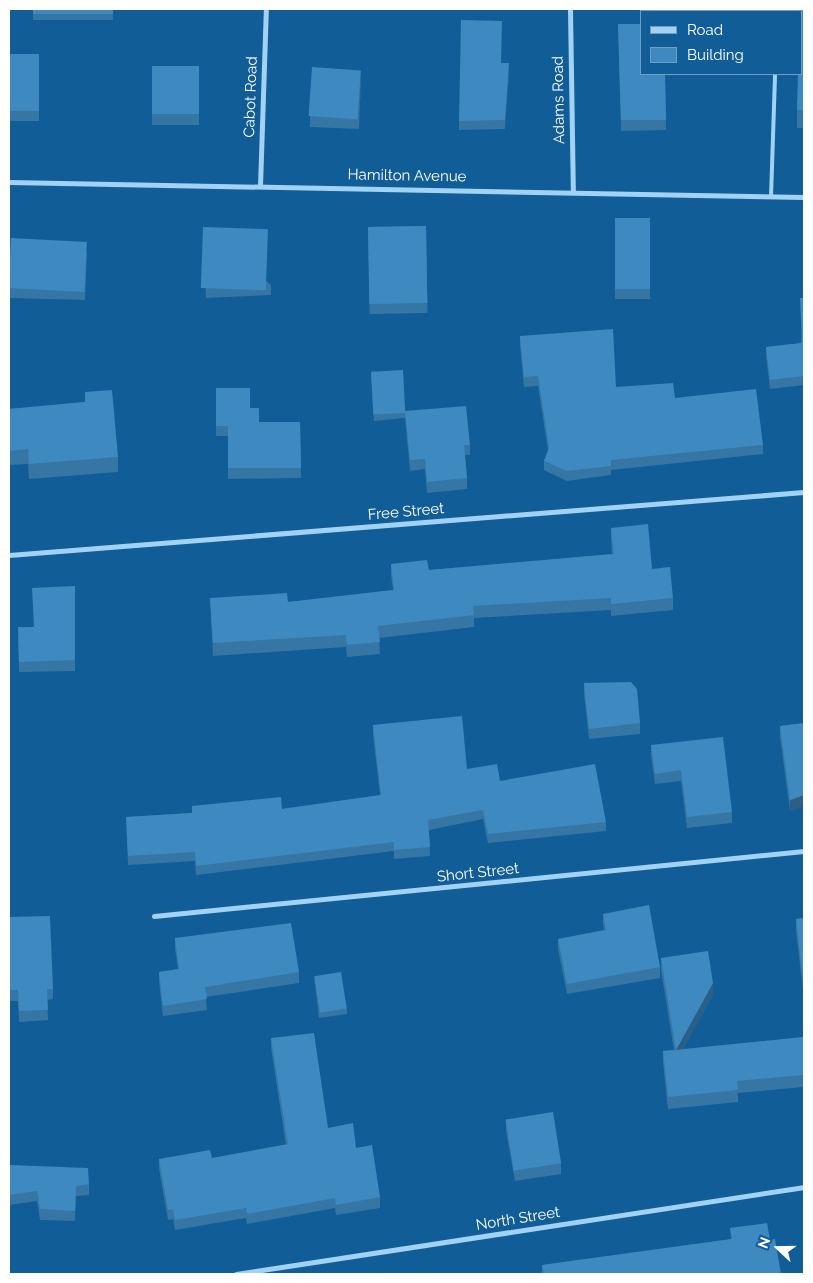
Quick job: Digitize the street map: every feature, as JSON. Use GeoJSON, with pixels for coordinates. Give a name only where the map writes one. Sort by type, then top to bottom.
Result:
{"type":"FeatureCollection","features":[{"type":"Feature","properties":{"kind":"street","name":"Cabot Road"},"geometry":{"type":"LineString","coordinates":[[260,186],[266,9]]}},
{"type":"Feature","properties":{"kind":"street","name":"Adams Road"},"geometry":{"type":"LineString","coordinates":[[570,9],[573,192]]}},
{"type":"Feature","properties":{"kind":"street","name":"Hamilton Avenue"},"geometry":{"type":"LineString","coordinates":[[9,182],[804,198]]}},
{"type":"Feature","properties":{"kind":"street","name":"Free Street"},"geometry":{"type":"LineString","coordinates":[[9,556],[804,492]]}},
{"type":"Feature","properties":{"kind":"street","name":"Short Street"},"geometry":{"type":"LineString","coordinates":[[154,916],[804,851]]}},
{"type":"Feature","properties":{"kind":"street","name":"North Street"},"geometry":{"type":"LineString","coordinates":[[236,1274],[804,1187]]}},
{"type":"Feature","properties":{"kind":"lane"},"geometry":{"type":"LineString","coordinates":[[771,197],[775,75]]}},
{"type":"Feature","properties":{"kind":"building"},"geometry":{"type":"Polygon","coordinates":[[[33,9],[113,9],[113,14],[33,14],[33,9]]]}},
{"type":"Feature","properties":{"kind":"building"},"geometry":{"type":"Polygon","coordinates":[[[804,9],[804,110],[797,110],[798,75],[803,75],[803,10],[799,10],[804,9]]]}},
{"type":"Feature","properties":{"kind":"building"},"geometry":{"type":"Polygon","coordinates":[[[461,20],[502,21],[501,63],[509,63],[505,120],[459,121],[461,20]]]}},
{"type":"Feature","properties":{"kind":"building"},"geometry":{"type":"Polygon","coordinates":[[[618,24],[640,24],[640,75],[665,75],[666,120],[621,120],[618,24]]]}},
{"type":"Feature","properties":{"kind":"building"},"geometry":{"type":"Polygon","coordinates":[[[9,54],[39,54],[39,111],[9,111],[9,54]]]}},
{"type":"Feature","properties":{"kind":"building"},"geometry":{"type":"Polygon","coordinates":[[[152,66],[199,66],[199,114],[152,114],[152,66]]]}},
{"type":"Feature","properties":{"kind":"building"},"geometry":{"type":"Polygon","coordinates":[[[312,67],[361,70],[357,119],[309,116],[312,67]]]}},
{"type":"Feature","properties":{"kind":"building"},"geometry":{"type":"Polygon","coordinates":[[[615,218],[650,218],[650,289],[615,289],[615,218]]]}},
{"type":"Feature","properties":{"kind":"building"},"geometry":{"type":"Polygon","coordinates":[[[426,226],[427,303],[369,304],[368,227],[426,226]]]}},
{"type":"Feature","properties":{"kind":"building"},"geometry":{"type":"Polygon","coordinates":[[[203,227],[268,229],[266,290],[201,288],[203,227]]]}},
{"type":"Feature","properties":{"kind":"building"},"geometry":{"type":"Polygon","coordinates":[[[11,238],[87,242],[84,292],[9,288],[11,238]]]}},
{"type":"Feature","properties":{"kind":"building"},"geometry":{"type":"Polygon","coordinates":[[[800,298],[804,298],[804,376],[770,380],[766,347],[802,343],[800,298]]]}},
{"type":"Feature","properties":{"kind":"building"},"geometry":{"type":"Polygon","coordinates":[[[613,329],[616,387],[673,383],[675,398],[756,389],[763,445],[611,460],[611,466],[567,471],[544,461],[549,448],[538,376],[524,377],[520,336],[613,329]]]}},
{"type":"Feature","properties":{"kind":"building"},"geometry":{"type":"Polygon","coordinates":[[[403,370],[405,413],[373,415],[371,372],[403,370]]]}},
{"type":"Feature","properties":{"kind":"building"},"geometry":{"type":"Polygon","coordinates":[[[216,388],[250,388],[250,408],[259,408],[259,422],[300,422],[301,468],[228,468],[228,426],[216,426],[216,388]]]}},
{"type":"Feature","properties":{"kind":"building"},"geometry":{"type":"Polygon","coordinates":[[[112,390],[118,457],[29,464],[28,449],[9,451],[9,409],[85,402],[85,392],[112,390]]]}},
{"type":"Feature","properties":{"kind":"building"},"geometry":{"type":"Polygon","coordinates":[[[466,406],[470,445],[464,445],[467,478],[427,482],[425,459],[410,460],[405,411],[466,406]]]}},
{"type":"Feature","properties":{"kind":"building"},"geometry":{"type":"Polygon","coordinates":[[[648,524],[652,569],[670,567],[673,598],[611,604],[611,598],[473,606],[474,615],[378,626],[380,642],[347,645],[346,635],[213,643],[210,598],[287,593],[288,602],[394,590],[391,564],[427,560],[429,570],[614,554],[611,528],[648,524]]]}},
{"type":"Feature","properties":{"kind":"building"},"geometry":{"type":"Polygon","coordinates":[[[75,586],[75,660],[19,662],[18,627],[34,627],[32,588],[75,586]]]}},
{"type":"Feature","properties":{"kind":"building"},"geometry":{"type":"Polygon","coordinates":[[[631,682],[637,689],[640,723],[589,729],[584,683],[631,682]]]}},
{"type":"Feature","properties":{"kind":"building"},"geometry":{"type":"Polygon","coordinates":[[[462,716],[467,769],[497,764],[500,781],[595,764],[606,822],[488,834],[483,810],[428,820],[430,847],[394,850],[394,842],[196,866],[195,852],[128,856],[126,817],[192,813],[192,806],[281,797],[282,809],[381,795],[373,725],[462,716]]]}},
{"type":"Feature","properties":{"kind":"building"},"geometry":{"type":"Polygon","coordinates":[[[804,723],[804,795],[790,800],[780,726],[804,723]]]}},
{"type":"Feature","properties":{"kind":"building"},"geometry":{"type":"Polygon","coordinates":[[[723,737],[732,812],[687,817],[681,770],[655,774],[651,745],[723,737]]]}},
{"type":"Feature","properties":{"kind":"building"},"geometry":{"type":"Polygon","coordinates":[[[649,905],[660,967],[567,984],[558,939],[606,930],[603,914],[649,905]]]}},
{"type":"Feature","properties":{"kind":"building"},"geometry":{"type":"Polygon","coordinates":[[[50,916],[53,989],[47,989],[48,1010],[19,1011],[18,990],[9,990],[9,917],[50,916]]]}},
{"type":"Feature","properties":{"kind":"building"},"geometry":{"type":"Polygon","coordinates":[[[804,918],[804,986],[796,919],[804,918]]]}},
{"type":"Feature","properties":{"kind":"building"},"geometry":{"type":"Polygon","coordinates":[[[291,923],[299,972],[205,987],[207,999],[163,1006],[159,972],[179,969],[175,938],[291,923]]]}},
{"type":"Feature","properties":{"kind":"building"},"geometry":{"type":"Polygon","coordinates":[[[708,951],[713,983],[676,1050],[661,958],[708,951]]]}},
{"type":"Feature","properties":{"kind":"building"},"geometry":{"type":"Polygon","coordinates":[[[341,972],[347,1009],[320,1013],[314,976],[341,972]]]}},
{"type":"Feature","properties":{"kind":"building"},"geometry":{"type":"Polygon","coordinates":[[[314,1033],[328,1128],[353,1123],[356,1148],[372,1145],[380,1197],[336,1205],[335,1198],[247,1214],[246,1208],[175,1220],[173,1209],[168,1210],[159,1159],[210,1150],[212,1158],[288,1144],[271,1038],[314,1033]]]}},
{"type":"Feature","properties":{"kind":"building"},"geometry":{"type":"Polygon","coordinates":[[[804,1037],[804,1075],[737,1081],[738,1090],[668,1097],[663,1051],[804,1037]]]}},
{"type":"Feature","properties":{"kind":"building"},"geometry":{"type":"Polygon","coordinates":[[[553,1112],[561,1163],[514,1171],[506,1120],[553,1112]]]}},
{"type":"Feature","properties":{"kind":"building"},"geometry":{"type":"Polygon","coordinates":[[[9,1165],[88,1168],[89,1184],[76,1186],[75,1211],[40,1209],[37,1191],[9,1195],[9,1165]]]}},
{"type":"Feature","properties":{"kind":"building"},"geometry":{"type":"Polygon","coordinates":[[[767,1223],[770,1240],[775,1239],[781,1274],[544,1274],[542,1265],[732,1239],[730,1228],[767,1223]]]}}]}
